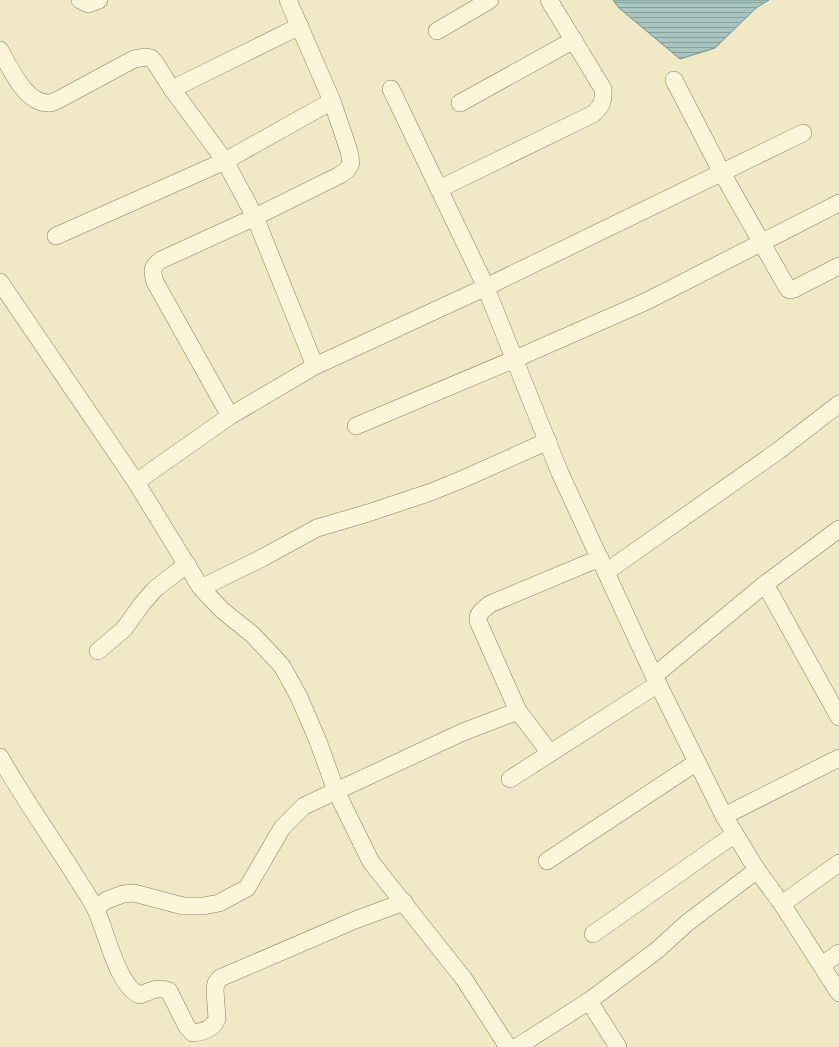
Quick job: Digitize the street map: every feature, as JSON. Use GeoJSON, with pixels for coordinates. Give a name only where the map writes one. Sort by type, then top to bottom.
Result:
{"type":"FeatureCollection","features":[{"type":"Feature","properties":{"kind":"street"},"geometry":{"type":"LineString","coordinates":[[80,0],[88,4],[99,0]]}},
{"type":"Feature","properties":{"kind":"street"},"geometry":{"type":"LineString","coordinates":[[230,416],[155,282],[152,270],[155,264],[161,260],[255,217],[340,174],[349,167],[351,157],[332,101],[288,0]]}},
{"type":"Feature","properties":{"kind":"street"},"geometry":{"type":"LineString","coordinates":[[437,31],[490,0]]}},
{"type":"Feature","properties":{"kind":"street"},"geometry":{"type":"LineString","coordinates":[[439,189],[587,118],[602,104],[604,98],[602,88],[549,0]]}},
{"type":"Feature","properties":{"kind":"street"},"geometry":{"type":"LineString","coordinates":[[172,89],[300,26]]}},
{"type":"Feature","properties":{"kind":"street"},"geometry":{"type":"LineString","coordinates":[[460,103],[574,40]]}},
{"type":"Feature","properties":{"kind":"street"},"geometry":{"type":"LineString","coordinates":[[0,50],[29,96],[48,103],[58,100],[134,59],[146,57],[150,58],[156,64],[172,89],[225,161],[255,217],[315,366]]}},
{"type":"Feature","properties":{"kind":"street"},"geometry":{"type":"LineString","coordinates":[[674,80],[722,173],[786,286],[790,290],[794,289],[839,266]]}},
{"type":"Feature","properties":{"kind":"street"},"geometry":{"type":"LineString","coordinates":[[391,89],[486,287],[560,473],[656,680],[724,816],[757,870],[782,904],[839,993]]}},
{"type":"Feature","properties":{"kind":"street"},"geometry":{"type":"LineString","coordinates":[[56,236],[225,161],[332,101]]}},
{"type":"Feature","properties":{"kind":"street"},"geometry":{"type":"LineString","coordinates":[[136,482],[230,416],[315,366],[486,287],[803,133]]}},
{"type":"Feature","properties":{"kind":"street"},"geometry":{"type":"LineString","coordinates":[[356,426],[647,301],[839,203]]}},
{"type":"Feature","properties":{"kind":"street"},"geometry":{"type":"LineString","coordinates":[[0,282],[136,482],[201,588],[222,610],[253,635],[282,666],[299,697],[318,741],[336,791],[371,862],[464,979],[508,1047]]}},
{"type":"Feature","properties":{"kind":"street"},"geometry":{"type":"LineString","coordinates":[[550,753],[518,711],[478,621],[477,618],[480,613],[490,604],[603,565],[778,451],[839,404]]}},
{"type":"Feature","properties":{"kind":"street"},"geometry":{"type":"LineString","coordinates":[[201,588],[262,558],[317,528],[431,492],[548,441]]}},
{"type":"Feature","properties":{"kind":"street"},"geometry":{"type":"LineString","coordinates":[[510,779],[656,680],[766,584],[839,529]]}},
{"type":"Feature","properties":{"kind":"street"},"geometry":{"type":"LineString","coordinates":[[98,651],[124,629],[155,589],[187,564]]}},
{"type":"Feature","properties":{"kind":"street"},"geometry":{"type":"LineString","coordinates":[[766,584],[839,717]]}},
{"type":"Feature","properties":{"kind":"street"},"geometry":{"type":"LineString","coordinates":[[96,908],[107,900],[128,893],[142,894],[183,906],[219,903],[231,898],[247,888],[282,828],[292,816],[304,806],[463,732],[518,711]]}},
{"type":"Feature","properties":{"kind":"street"},"geometry":{"type":"LineString","coordinates":[[0,757],[18,788],[96,908],[120,975],[135,994],[140,996],[156,988],[164,988],[169,991],[187,1028],[191,1032],[195,1033],[208,1030],[216,1022],[214,990],[216,982],[220,978],[355,920],[404,902]]}},
{"type":"Feature","properties":{"kind":"street"},"geometry":{"type":"LineString","coordinates":[[724,816],[839,758]]}},
{"type":"Feature","properties":{"kind":"street"},"geometry":{"type":"LineString","coordinates":[[547,861],[697,762]]}},
{"type":"Feature","properties":{"kind":"street"},"geometry":{"type":"LineString","coordinates":[[593,934],[735,834]]}},
{"type":"Feature","properties":{"kind":"street"},"geometry":{"type":"LineString","coordinates":[[782,904],[839,863]]}},
{"type":"Feature","properties":{"kind":"street"},"geometry":{"type":"LineString","coordinates":[[517,1047],[589,1001],[656,951],[687,924],[757,870]]}},
{"type":"Feature","properties":{"kind":"street"},"geometry":{"type":"LineString","coordinates":[[822,965],[839,953]]}},
{"type":"Feature","properties":{"kind":"street"},"geometry":{"type":"LineString","coordinates":[[589,1001],[618,1047]]}},
{"type":"Feature","properties":{"kind":"water"},"geometry":{"type":"Polygon","coordinates":[[[613,0],[769,0],[756,8],[715,48],[680,59],[619,8],[613,0]]]}}]}
